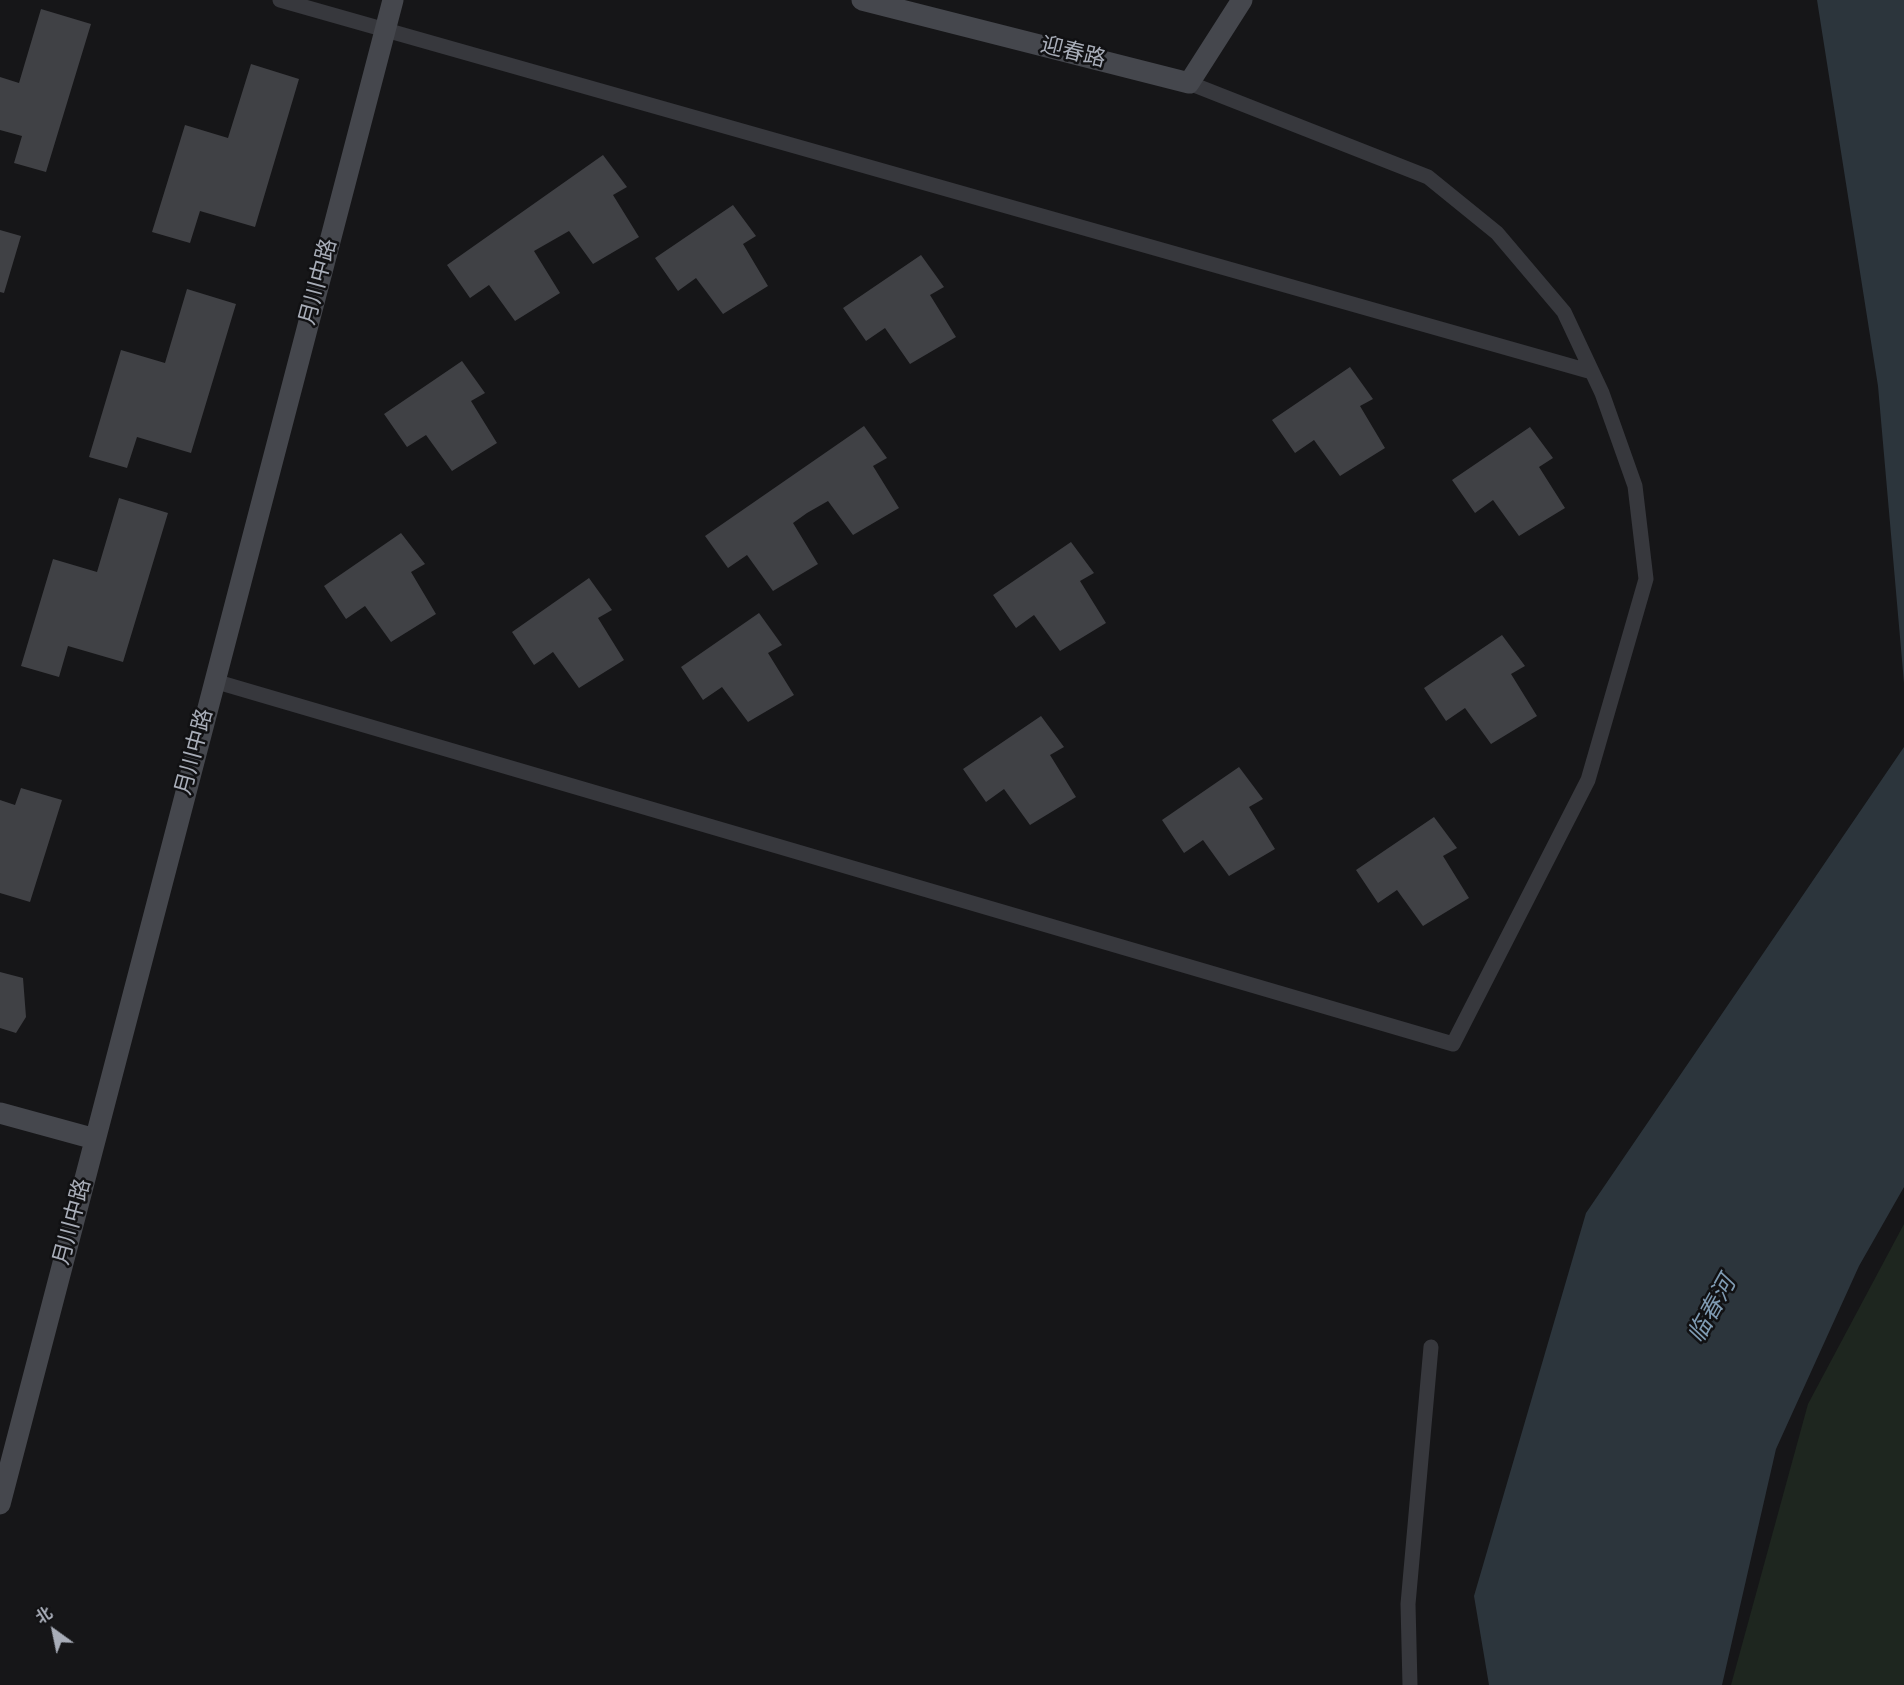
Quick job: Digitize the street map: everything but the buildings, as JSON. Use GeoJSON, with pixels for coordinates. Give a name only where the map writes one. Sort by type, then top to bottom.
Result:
{"type":"FeatureCollection","features":[{"type":"Feature","properties":{"kind":"street"},"geometry":{"type":"LineString","coordinates":[[280,0],[1592,372]]}},
{"type":"Feature","properties":{"kind":"street","name":"月川中路"},"geometry":{"type":"LineString","coordinates":[[0,1504],[393,0]]}},
{"type":"Feature","properties":{"kind":"street","name":"迎春路"},"geometry":{"type":"LineString","coordinates":[[862,0],[1189,83]]}},
{"type":"Feature","properties":{"kind":"street"},"geometry":{"type":"LineString","coordinates":[[214,681],[1453,1044],[1588,780],[1646,579],[1635,486],[1592,372],[1564,312],[1497,233],[1428,177],[1189,83],[1242,0]]}},
{"type":"Feature","properties":{"kind":"street"},"geometry":{"type":"LineString","coordinates":[[0,1113],[95,1139]]}},
{"type":"Feature","properties":{"kind":"street"},"geometry":{"type":"LineString","coordinates":[[1410,1685],[1408,1604],[1431,1347]]}},
{"type":"Feature","properties":{"kind":"shaded area"},"geometry":{"type":"Polygon","coordinates":[[[1904,1224],[1904,1685],[1731,1685],[1808,1404],[1904,1224]]]}},
{"type":"Feature","properties":{"kind":"water"},"geometry":{"type":"Polygon","coordinates":[[[1817,0],[1904,0],[1904,683],[1878,386],[1817,0]]]}},
{"type":"Feature","properties":{"kind":"water","name":"临春河"},"geometry":{"type":"Polygon","coordinates":[[[1904,747],[1904,1187],[1859,1266],[1776,1449],[1722,1685],[1489,1685],[1474,1596],[1586,1213],[1904,747]]]}}]}
